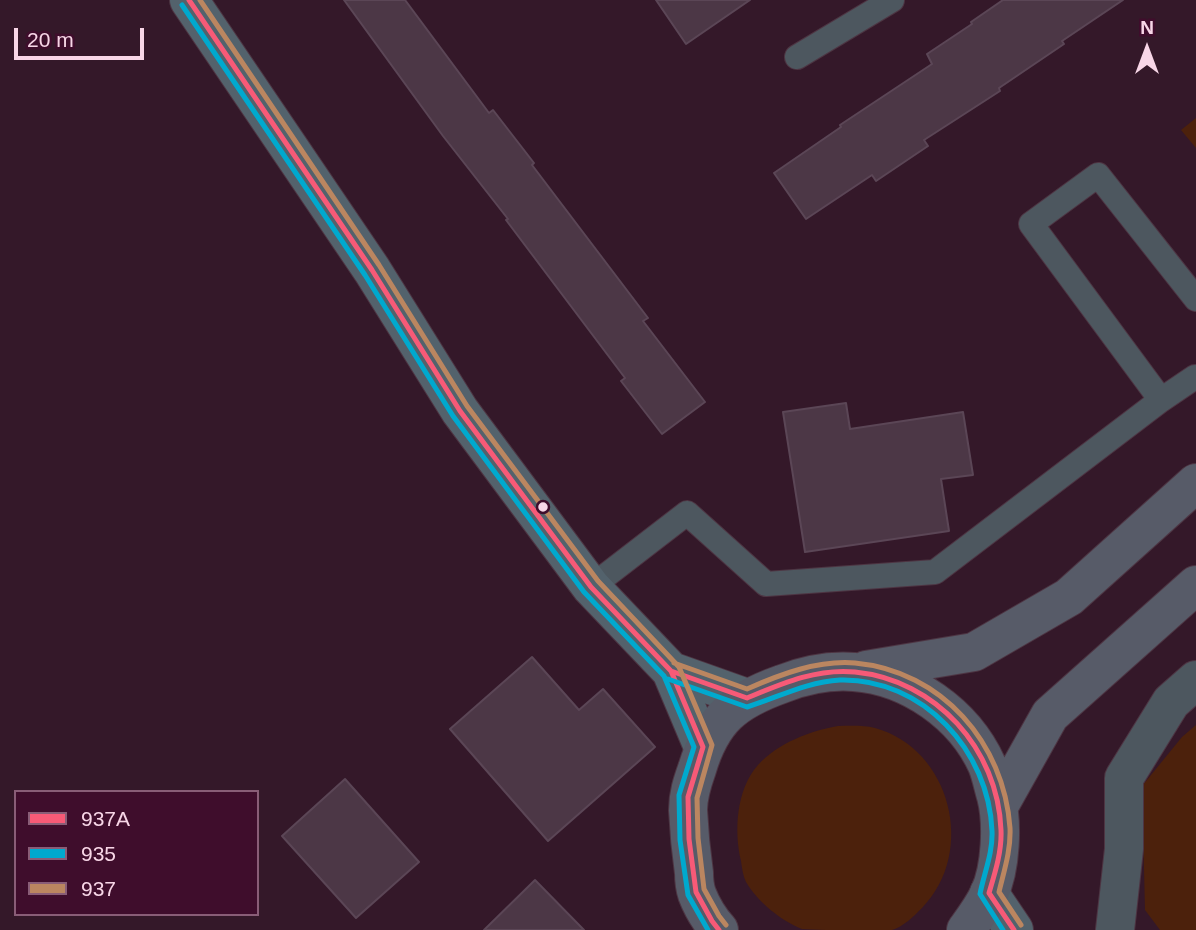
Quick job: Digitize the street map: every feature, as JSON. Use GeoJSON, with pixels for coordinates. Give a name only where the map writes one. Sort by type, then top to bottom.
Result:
{"type":"FeatureCollection","features":[{"type":"Feature","properties":{"kind":"highway"},"geometry":{"type":"LineString","coordinates":[[719,930],[696,892],[689,839],[688,797],[703,747],[725,714],[747,698],[803,676],[854,672],[974,652],[1069,597],[1196,483]]}},
{"type":"Feature","properties":{"kind":"highway"},"geometry":{"type":"LineString","coordinates":[[999,806],[1050,715],[1196,584]]}},
{"type":"Feature","properties":{"kind":"highway"},"geometry":{"type":"LineString","coordinates":[[854,672],[880,676],[907,686],[937,703],[957,720],[987,766],[999,806],[1001,833],[989,893],[966,930]]}},
{"type":"Feature","properties":{"kind":"highway"},"geometry":{"type":"LineString","coordinates":[[684,930],[696,892]]}},
{"type":"Feature","properties":{"kind":"street"},"geometry":{"type":"LineString","coordinates":[[189,0],[372,270],[460,411],[591,587],[671,671],[703,747]]}},
{"type":"Feature","properties":{"kind":"street"},"geometry":{"type":"LineString","coordinates":[[671,671],[747,698]]}},
{"type":"Feature","properties":{"kind":"street"},"geometry":{"type":"LineString","coordinates":[[1115,930],[1124,849],[1124,778],[1171,702],[1196,680]]}},
{"type":"Feature","properties":{"kind":"street"},"geometry":{"type":"LineString","coordinates":[[989,893],[1014,930]]}},
{"type":"Feature","properties":{"kind":"lane"},"geometry":{"type":"LineString","coordinates":[[797,57],[892,0]]}},
{"type":"Feature","properties":{"kind":"lane"},"geometry":{"type":"LineString","coordinates":[[1161,400],[1031,224],[1098,175],[1196,299]]}},
{"type":"Feature","properties":{"kind":"lane"},"geometry":{"type":"LineString","coordinates":[[591,587],[687,513],[766,584],[935,572],[1161,400],[1196,377]]}},
{"type":"Feature","properties":{"kind":"shaded area"},"geometry":{"type":"Polygon","coordinates":[[[1196,118],[1196,148],[1181,130],[1196,118]]]}},
{"type":"Feature","properties":{"kind":"shaded area"},"geometry":{"type":"Polygon","coordinates":[[[1196,725],[1196,930],[1160,930],[1145,910],[1142,786],[1182,737],[1196,725]]]}},
{"type":"Feature","properties":{"kind":"shaded area"},"geometry":{"type":"Polygon","coordinates":[[[838,726],[875,728],[901,739],[922,757],[938,779],[948,805],[951,832],[949,859],[939,885],[922,908],[896,929],[802,929],[770,910],[751,889],[743,875],[738,837],[739,811],[745,786],[751,775],[766,757],[785,744],[816,731],[838,726]]]}},
{"type":"Feature","properties":{"kind":"building"},"geometry":{"type":"Polygon","coordinates":[[[344,0],[405,0],[489,113],[493,110],[534,163],[532,165],[648,318],[643,321],[705,402],[662,434],[621,381],[625,378],[344,0]]]}},
{"type":"Feature","properties":{"kind":"building"},"geometry":{"type":"Polygon","coordinates":[[[656,0],[750,0],[686,44],[656,0]]]}},
{"type":"Feature","properties":{"kind":"building"},"geometry":{"type":"Polygon","coordinates":[[[1003,0],[1123,0],[1062,41],[1064,44],[999,88],[1000,91],[924,140],[928,146],[876,181],[872,175],[806,219],[774,173],[932,64],[927,54],[1003,0]]]}},
{"type":"Feature","properties":{"kind":"building"},"geometry":{"type":"Polygon","coordinates":[[[846,403],[850,429],[963,412],[973,475],[941,479],[949,531],[805,552],[783,412],[846,403]]]}},
{"type":"Feature","properties":{"kind":"building"},"geometry":{"type":"Polygon","coordinates":[[[532,657],[579,710],[603,689],[655,747],[548,841],[450,729],[532,657]]]}},
{"type":"Feature","properties":{"kind":"building"},"geometry":{"type":"Polygon","coordinates":[[[345,779],[419,862],[356,918],[282,836],[345,779]]]}},
{"type":"Feature","properties":{"kind":"building"},"geometry":{"type":"Polygon","coordinates":[[[535,880],[584,930],[484,930],[535,880]]]}},
{"type":"Feature","properties":{"kind":"transit line","name":"937A"},"geometry":{"type":"LineString","coordinates":[[189,0],[372,270],[460,411],[591,587],[671,671],[703,747],[688,797],[689,839],[696,892],[719,930]]}},
{"type":"Feature","properties":{"kind":"transit line","name":"937"},"geometry":{"type":"LineString","coordinates":[[200,0],[379,265],[467,406],[598,581],[679,667],[712,745],[697,798],[698,838],[704,889],[726,925]]}},
{"type":"Feature","properties":{"kind":"transit line","name":"935"},"geometry":{"type":"LineString","coordinates":[[182,5],[365,275],[453,416],[584,592],[664,676],[694,747],[679,795],[680,840],[688,895],[708,930]]}},
{"type":"Feature","properties":{"kind":"transit line","name":"937"},"geometry":{"type":"LineString","coordinates":[[674,663],[747,689],[786,673],[814,666],[855,663],[886,669],[915,680],[941,696],[963,717],[981,741],[995,767],[1005,797],[1010,828],[999,892],[1021,925]]}},
{"type":"Feature","properties":{"kind":"transit line","name":"937A"},"geometry":{"type":"LineString","coordinates":[[671,671],[747,698],[813,675],[855,672],[884,678],[912,689],[936,704],[957,724],[975,747],[988,772],[997,800],[1001,830],[996,870],[989,893],[1014,930]]}},
{"type":"Feature","properties":{"kind":"transit line","name":"935"},"geometry":{"type":"LineString","coordinates":[[668,679],[747,707],[804,687],[840,680],[870,683],[898,692],[924,706],[946,725],[979,773],[988,801],[992,831],[990,855],[980,894],[1003,930]]}}]}
